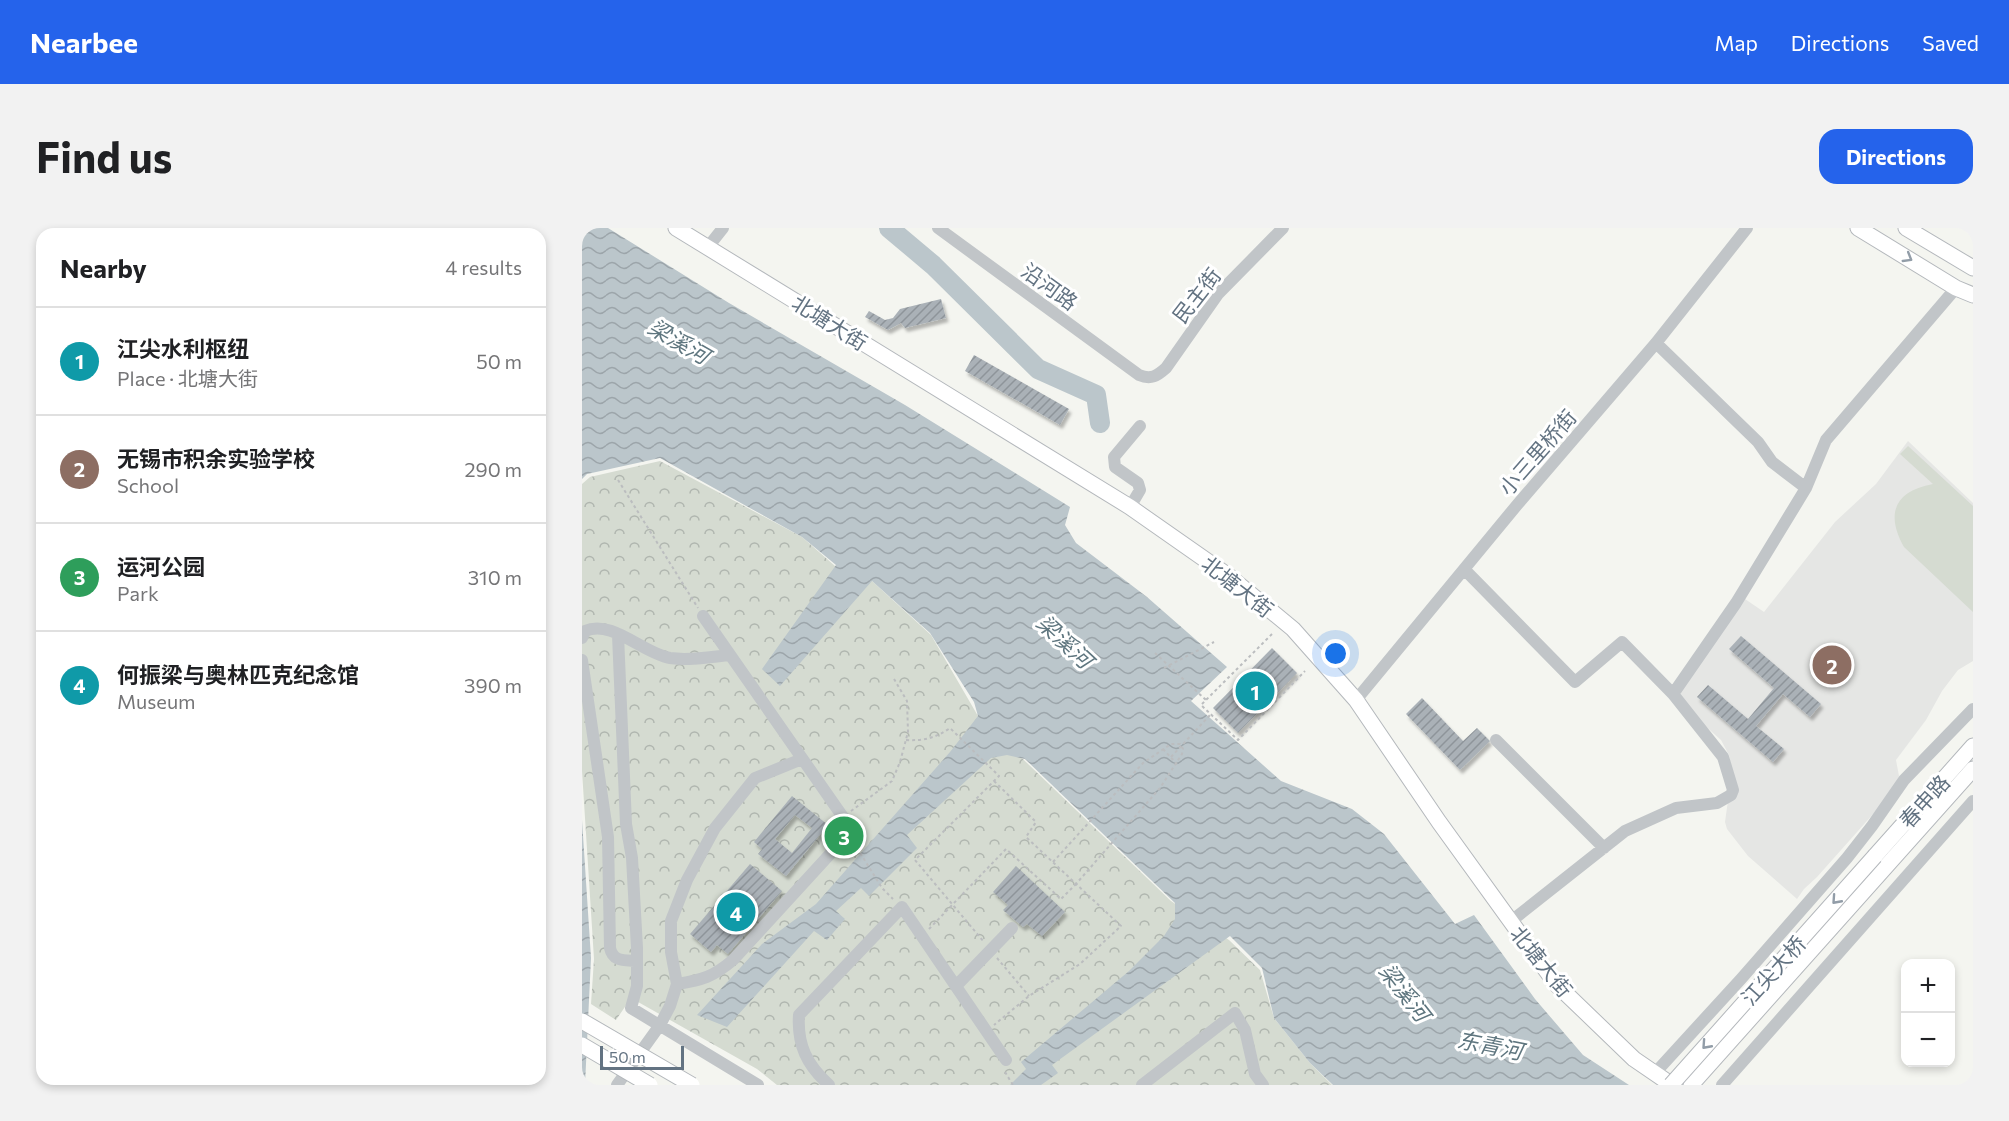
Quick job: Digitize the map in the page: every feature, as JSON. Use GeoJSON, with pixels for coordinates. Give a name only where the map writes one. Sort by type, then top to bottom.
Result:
{"type":"FeatureCollection","features":[{"type":"Feature","properties":{"kind":"main road","name":"北塘大街"},"geometry":{"type":"LineString","coordinates":[[676,228],[1130,507],[1230,577],[1293,629],[1356,700],[1510,922],[1556,984],[1634,1059],[1671,1085]]}},
{"type":"Feature","properties":{"kind":"main road"},"geometry":{"type":"LineString","coordinates":[[1858,228],[1973,296]]}},
{"type":"Feature","properties":{"kind":"main road"},"geometry":{"type":"LineString","coordinates":[[1906,228],[1973,268]]}},
{"type":"Feature","properties":{"kind":"main road","name":"春申路"},"geometry":{"type":"LineString","coordinates":[[1880,861],[1973,746]]}},
{"type":"Feature","properties":{"kind":"main road","name":"春申路"},"geometry":{"type":"LineString","coordinates":[[1880,861],[1973,769]]}},
{"type":"Feature","properties":{"kind":"main road","name":"江尖大桥"},"geometry":{"type":"LineString","coordinates":[[1671,1085],[1880,861]]}},
{"type":"Feature","properties":{"kind":"main road","name":"江尖大桥"},"geometry":{"type":"LineString","coordinates":[[1691,1085],[1880,861]]}},
{"type":"Feature","properties":{"kind":"main road"},"geometry":{"type":"LineString","coordinates":[[582,1021],[692,1085]]}},
{"type":"Feature","properties":{"kind":"main road"},"geometry":{"type":"LineString","coordinates":[[582,1045],[650,1085]]}},
{"type":"Feature","properties":{"kind":"street"},"geometry":{"type":"LineString","coordinates":[[708,247],[723,228]]}},
{"type":"Feature","properties":{"kind":"street","name":"沿河路"},"geometry":{"type":"LineString","coordinates":[[938,228],[1139,375]]}},
{"type":"Feature","properties":{"kind":"street","name":"民主街"},"geometry":{"type":"LineString","coordinates":[[1139,375],[1146,378],[1156,376],[1166,368],[1218,294],[1283,228]]}},
{"type":"Feature","properties":{"kind":"street","name":"小三里桥街"},"geometry":{"type":"LineString","coordinates":[[1356,700],[1656,343],[1747,228]]}},
{"type":"Feature","properties":{"kind":"street"},"geometry":{"type":"LineString","coordinates":[[1673,694],[1736,603],[1806,488],[1826,440],[1956,288]]}},
{"type":"Feature","properties":{"kind":"street"},"geometry":{"type":"LineString","coordinates":[[1656,343],[1758,442],[1772,462],[1806,488]]}},
{"type":"Feature","properties":{"kind":"street"},"geometry":{"type":"LineString","coordinates":[[1130,507],[1140,490],[1138,483],[1115,467],[1114,458],[1140,426]]}},
{"type":"Feature","properties":{"kind":"street"},"geometry":{"type":"LineString","coordinates":[[1464,569],[1575,682],[1622,642],[1673,694],[1723,757],[1733,790],[1731,795],[1717,803],[1676,808],[1625,831],[1510,922]]}},
{"type":"Feature","properties":{"kind":"street"},"geometry":{"type":"LineString","coordinates":[[677,984],[697,981],[718,973],[733,960],[852,830],[703,616]]}},
{"type":"Feature","properties":{"kind":"street"},"geometry":{"type":"LineString","coordinates":[[582,638],[585,631],[592,627],[604,627],[652,653],[670,658],[695,659],[730,655]]}},
{"type":"Feature","properties":{"kind":"street"},"geometry":{"type":"LineString","coordinates":[[618,635],[626,824],[632,858],[637,961],[637,986],[631,1008],[758,1085]]}},
{"type":"Feature","properties":{"kind":"street"},"geometry":{"type":"LineString","coordinates":[[582,660],[608,837],[610,948],[617,960],[637,961]]}},
{"type":"Feature","properties":{"kind":"street"},"geometry":{"type":"LineString","coordinates":[[1655,1073],[1847,858],[1904,780],[1973,709]]}},
{"type":"Feature","properties":{"kind":"street"},"geometry":{"type":"LineString","coordinates":[[1496,740],[1604,848]]}},
{"type":"Feature","properties":{"kind":"street"},"geometry":{"type":"LineString","coordinates":[[618,1085],[660,1025],[670,1006],[677,984],[671,952],[671,921],[687,880],[715,828],[755,778],[802,759]]}},
{"type":"Feature","properties":{"kind":"street"},"geometry":{"type":"LineString","coordinates":[[1722,1085],[1973,801]]}},
{"type":"Feature","properties":{"kind":"street"},"geometry":{"type":"LineString","coordinates":[[829,1085],[815,1072],[804,1053],[798,1032],[799,1015],[902,907],[1005,1060]]}},
{"type":"Feature","properties":{"kind":"street"},"geometry":{"type":"LineString","coordinates":[[956,986],[1012,928]]}},
{"type":"Feature","properties":{"kind":"street"},"geometry":{"type":"LineString","coordinates":[[1142,1085],[1235,1014],[1245,1030],[1255,1074],[1263,1085]]}},
{"type":"Feature","properties":{"kind":"path"},"geometry":{"type":"LineString","coordinates":[[618,480],[703,616]]}},
{"type":"Feature","properties":{"kind":"path"},"geometry":{"type":"LineString","coordinates":[[1272,634],[1201,705],[1238,740],[1305,671]]}},
{"type":"Feature","properties":{"kind":"path"},"geometry":{"type":"LineString","coordinates":[[1164,668],[1214,642]]}},
{"type":"Feature","properties":{"kind":"path"},"geometry":{"type":"LineString","coordinates":[[1155,653],[1206,700]]}},
{"type":"Feature","properties":{"kind":"path"},"geometry":{"type":"LineString","coordinates":[[843,817],[892,781],[900,762],[908,732],[907,701],[894,679]]}},
{"type":"Feature","properties":{"kind":"path"},"geometry":{"type":"LineString","coordinates":[[1171,757],[1211,714]]}},
{"type":"Feature","properties":{"kind":"path"},"geometry":{"type":"LineString","coordinates":[[906,740],[920,741],[938,736],[950,728],[999,776],[915,860],[1029,996]]}},
{"type":"Feature","properties":{"kind":"path"},"geometry":{"type":"LineString","coordinates":[[922,936],[1006,849],[1061,900],[1155,795],[1177,764],[1183,749],[1180,744],[1171,744],[1137,769],[1053,862]]}},
{"type":"Feature","properties":{"kind":"path"},"geometry":{"type":"LineString","coordinates":[[1163,749],[1177,764]]}},
{"type":"Feature","properties":{"kind":"path"},"geometry":{"type":"LineString","coordinates":[[987,1032],[1029,996],[1080,964],[1121,926],[1026,837],[1036,822],[993,781]]}},
{"type":"Feature","properties":{"kind":"path"},"geometry":{"type":"LineString","coordinates":[[855,846],[882,888],[902,907]]}},
{"type":"Feature","properties":{"kind":"path"},"geometry":{"type":"LineString","coordinates":[[1005,1073],[1013,1085]]}},
{"type":"Feature","properties":{"kind":"shaded area"},"geometry":{"type":"Polygon","coordinates":[[[1908,441],[1973,503],[1973,661],[1958,670],[1942,691],[1926,720],[1896,760],[1898,786],[1797,899],[1748,856],[1727,829],[1725,822],[1732,772],[1729,755],[1721,740],[1684,707],[1680,691],[1745,599],[1764,612],[1835,522],[1876,484],[1908,441]]]}},
{"type":"Feature","properties":{"kind":"green space"},"geometry":{"type":"Polygon","coordinates":[[[1908,446],[1973,506],[1973,612],[1904,547],[1898,535],[1895,524],[1897,505],[1910,492],[1933,484],[1900,454],[1908,446]]]}},
{"type":"Feature","properties":{"kind":"green space"},"geometry":{"type":"Polygon","coordinates":[[[660,461],[802,537],[835,566],[872,581],[931,635],[978,716],[1171,901],[1229,940],[1260,970],[1274,1018],[1310,1063],[1332,1085],[777,1085],[757,1069],[631,998],[616,1020],[591,1004],[594,959],[582,771],[582,484],[590,477],[660,461]]]}},
{"type":"Feature","properties":{"kind":"water"},"geometry":{"type":"Polygon","coordinates":[[[582,228],[608,228],[729,303],[905,405],[1070,507],[1065,525],[1076,543],[1147,597],[1227,667],[1191,701],[1281,781],[1352,809],[1384,834],[1455,924],[1474,915],[1535,999],[1583,1055],[1629,1085],[1333,1085],[1310,1063],[1274,1018],[1262,968],[1230,936],[1052,1065],[1058,1073],[1041,1085],[1010,1085],[1026,1069],[1021,1062],[1129,971],[1164,936],[1175,919],[1175,903],[1025,759],[1007,755],[991,758],[907,835],[917,848],[869,896],[861,888],[836,911],[845,919],[827,940],[814,931],[727,1027],[697,1015],[762,944],[816,904],[950,752],[978,716],[974,702],[930,633],[872,581],[780,686],[762,669],[836,565],[802,537],[660,458],[587,474],[582,479],[582,228]]]}},
{"type":"Feature","properties":{"kind":"water"},"geometry":{"type":"Polygon","coordinates":[[[582,820],[591,958],[585,1085],[582,1085],[582,820]]]}},
{"type":"Feature","properties":{"kind":"building"},"geometry":{"type":"Polygon","coordinates":[[[941,299],[946,318],[905,328],[901,323],[888,330],[865,317],[869,311],[885,320],[893,318],[900,309],[941,299]]]}},
{"type":"Feature","properties":{"kind":"building"},"geometry":{"type":"Polygon","coordinates":[[[974,355],[1069,409],[1060,425],[965,371],[974,355]]]}},
{"type":"Feature","properties":{"kind":"building"},"geometry":{"type":"Polygon","coordinates":[[[1741,636],[1821,704],[1810,717],[1783,694],[1756,726],[1784,749],[1773,762],[1697,697],[1708,685],[1748,719],[1774,688],[1729,649],[1741,636]]]}},
{"type":"Feature","properties":{"kind":"building"},"geometry":{"type":"Polygon","coordinates":[[[1272,648],[1297,673],[1238,733],[1213,708],[1272,648]]]}},
{"type":"Feature","properties":{"kind":"building"},"geometry":{"type":"Polygon","coordinates":[[[1422,698],[1463,741],[1477,728],[1490,741],[1460,770],[1406,714],[1422,698]]]}},
{"type":"Feature","properties":{"kind":"building"},"geometry":{"type":"Polygon","coordinates":[[[792,796],[828,825],[786,876],[758,854],[762,849],[754,842],[792,796]],[[795,815],[775,839],[792,853],[812,828],[795,815]]]}},
{"type":"Feature","properties":{"kind":"building"},"geometry":{"type":"Polygon","coordinates":[[[750,864],[782,891],[728,954],[717,945],[711,952],[690,934],[750,864]]]}},
{"type":"Feature","properties":{"kind":"building"},"geometry":{"type":"Polygon","coordinates":[[[1016,866],[1065,912],[1042,936],[1027,924],[1023,927],[1003,910],[1008,905],[993,892],[1016,866]]]}},
{"type":"Feature","properties":{"kind":"waterway"},"geometry":{"type":"LineString","coordinates":[[889,228],[933,265],[1038,369],[1096,395],[1100,423]]}},
{"type":"Feature","properties":{"kind":"place","name":"无锡市积余实验学校"},"geometry":{"type":"Point","coordinates":[1832,665]}},
{"type":"Feature","properties":{"kind":"place","name":"江尖水利枢纽"},"geometry":{"type":"Point","coordinates":[1255,691]}},
{"type":"Feature","properties":{"kind":"place","name":"运河公园"},"geometry":{"type":"Point","coordinates":[844,836]}},
{"type":"Feature","properties":{"kind":"place","name":"何振梁与奥林匹克纪念馆"},"geometry":{"type":"Point","coordinates":[736,912]}},
{"type":"Feature","properties":{"kind":"water label","name":"梁溪河"},"geometry":{"type":"Point","coordinates":[679,341]}},
{"type":"Feature","properties":{"kind":"water label","name":"梁溪河"},"geometry":{"type":"Point","coordinates":[1065,641]}},
{"type":"Feature","properties":{"kind":"water label","name":"梁溪河"},"geometry":{"type":"Point","coordinates":[1405,992]}},
{"type":"Feature","properties":{"kind":"water label","name":"东青河"},"geometry":{"type":"Point","coordinates":[1490,1045]}}]}
